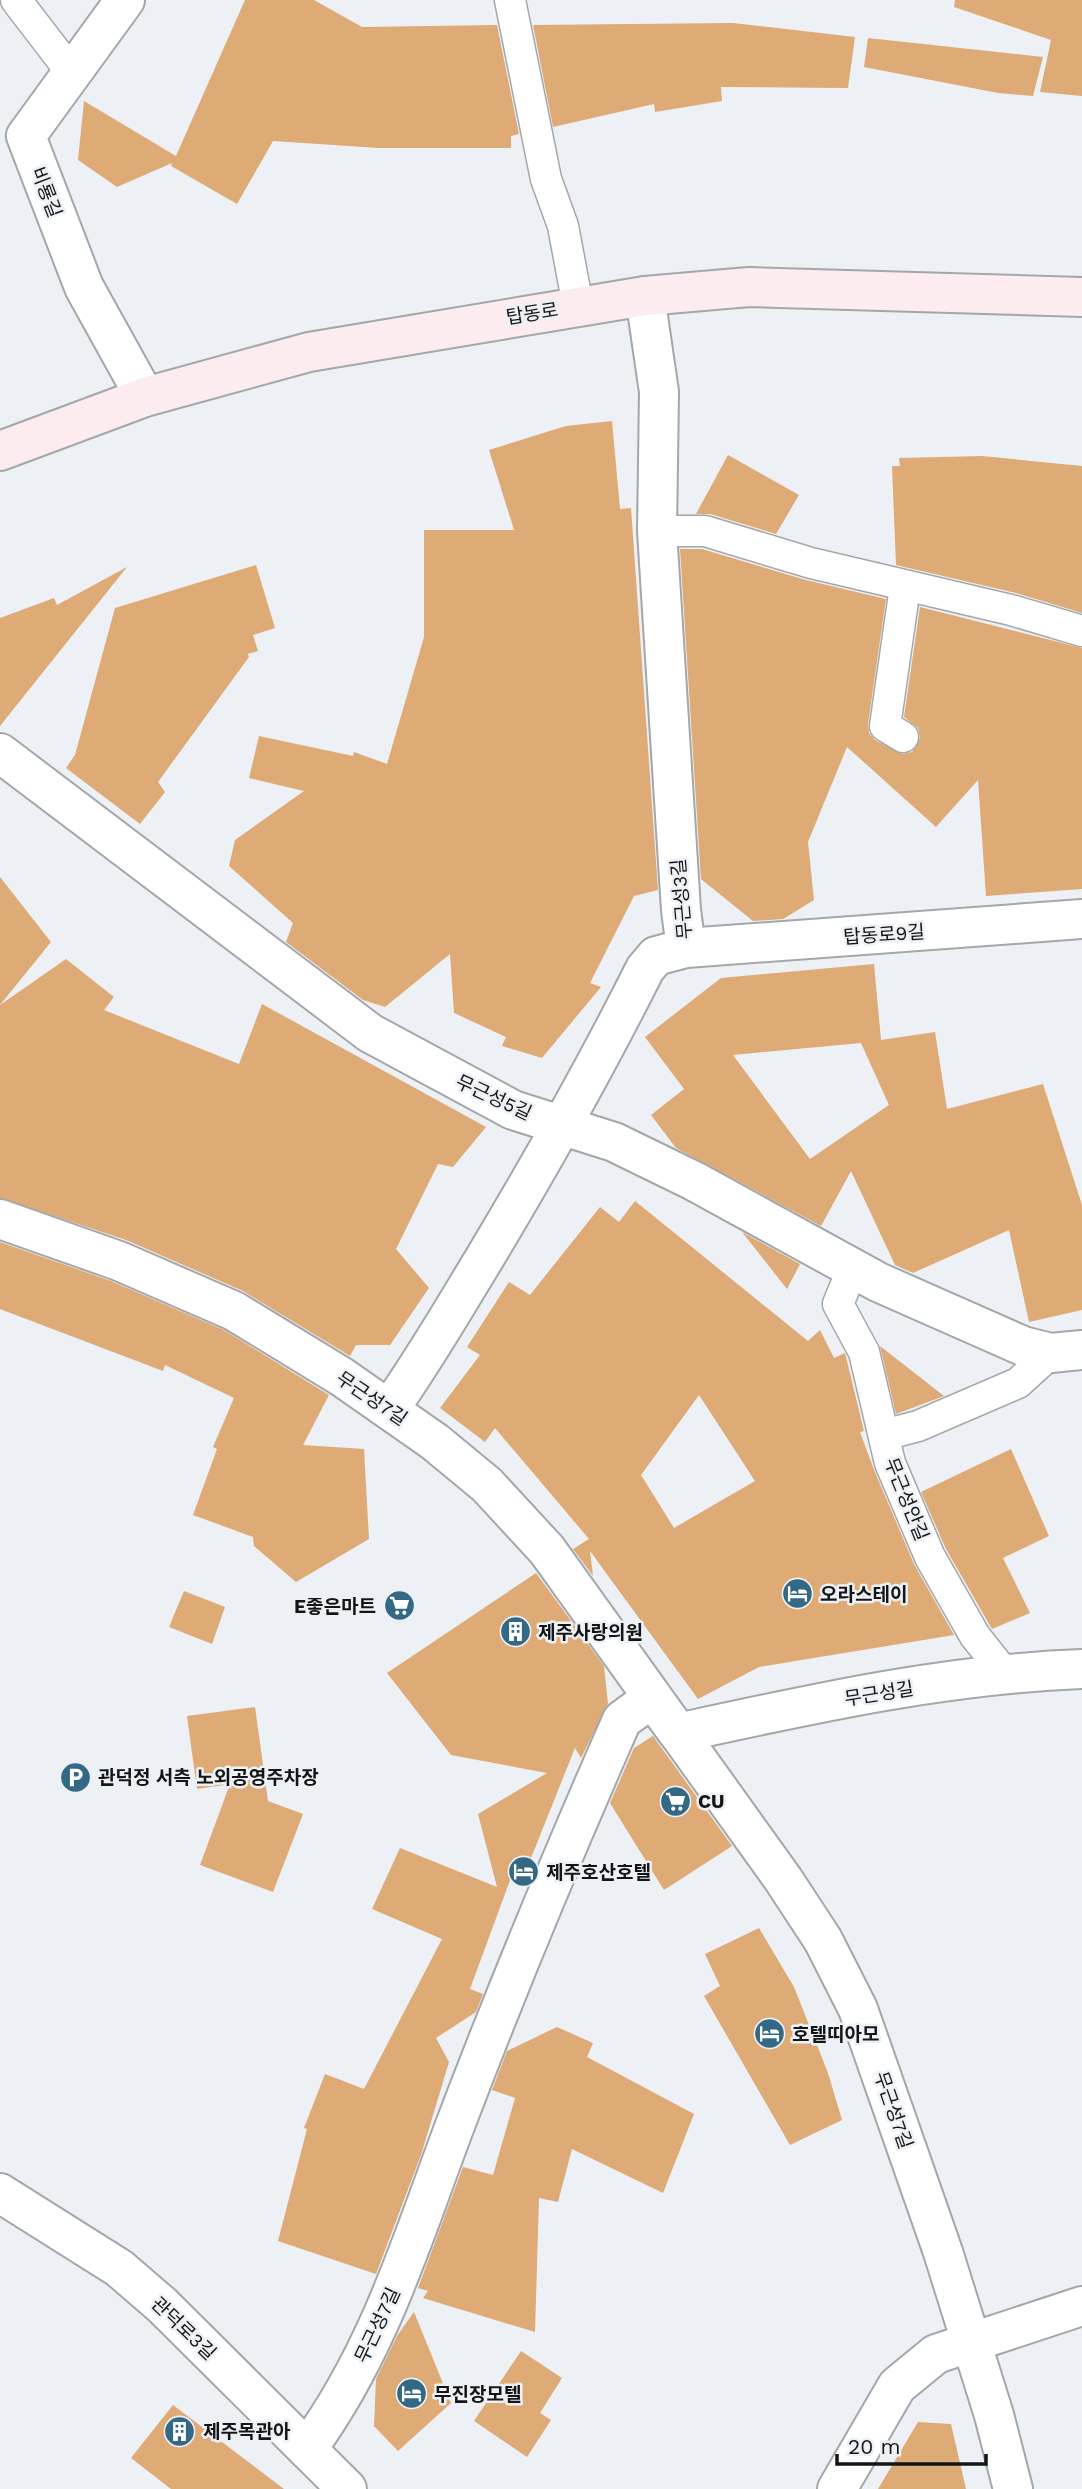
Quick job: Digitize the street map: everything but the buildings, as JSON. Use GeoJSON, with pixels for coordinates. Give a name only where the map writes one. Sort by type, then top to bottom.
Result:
{"type":"FeatureCollection","features":[{"type":"Feature","properties":{"kind":"main road","name":"탑동로"},"geometry":{"type":"LineString","coordinates":[[0,451],[145,397],[309,352],[645,296],[749,288],[1082,296]]}},
{"type":"Feature","properties":{"kind":"street","name":"비룡길"},"geometry":{"type":"LineString","coordinates":[[125,0],[26,136],[84,287],[145,397]]}},
{"type":"Feature","properties":{"kind":"street","name":"무근성3길"},"geometry":{"type":"LineString","coordinates":[[390,1408],[416,1371],[563,1125],[645,969],[656,956],[686,948],[681,910],[657,531],[659,392],[645,296]]}},
{"type":"Feature","properties":{"kind":"street","name":"무근성5길"},"geometry":{"type":"LineString","coordinates":[[0,753],[370,1033],[513,1110],[614,1142],[694,1181],[852,1270],[1023,1346],[1067,1351]]}},
{"type":"Feature","properties":{"kind":"street","name":"탑동로9길"},"geometry":{"type":"LineString","coordinates":[[686,948],[1082,919]]}},
{"type":"Feature","properties":{"kind":"street","name":"무근성7길"},"geometry":{"type":"LineString","coordinates":[[0,1219],[119,1261],[234,1311],[390,1408],[487,1485],[517,1514],[547,1550],[823,1940],[858,2009],[972,2343],[1013,2489]]}},
{"type":"Feature","properties":{"kind":"street","name":"무근성길"},"geometry":{"type":"LineString","coordinates":[[678,1733],[861,1695],[1006,1675],[1082,1669]]}},
{"type":"Feature","properties":{"kind":"street","name":"무근성7길"},"geometry":{"type":"LineString","coordinates":[[307,2449],[339,2406],[398,2281],[484,2054],[622,1720],[652,1698]]}},
{"type":"Feature","properties":{"kind":"street","name":"관덕로3길"},"geometry":{"type":"LineString","coordinates":[[0,2193],[119,2267],[162,2305],[347,2489]]}},
{"type":"Feature","properties":{"kind":"street"},"geometry":{"type":"LineString","coordinates":[[837,2489],[897,2386],[936,2354],[1082,2306]]}},
{"type":"Feature","properties":{"kind":"lane"},"geometry":{"type":"LineString","coordinates":[[16,0],[72,73]]}},
{"type":"Feature","properties":{"kind":"lane"},"geometry":{"type":"LineString","coordinates":[[510,0],[546,179],[563,226],[578,306]]}},
{"type":"Feature","properties":{"kind":"lane"},"geometry":{"type":"LineString","coordinates":[[657,531],[705,531],[905,587],[1011,610],[1082,631]]}},
{"type":"Feature","properties":{"kind":"lane"},"geometry":{"type":"LineString","coordinates":[[903,737],[885,726],[905,587]]}},
{"type":"Feature","properties":{"kind":"lane","name":"무근성안길"},"geometry":{"type":"LineString","coordinates":[[852,1270],[838,1304],[864,1352],[890,1463],[930,1557],[975,1636],[1006,1675]]}},
{"type":"Feature","properties":{"kind":"lane"},"geometry":{"type":"LineString","coordinates":[[884,1435],[918,1426],[1018,1383],[1067,1351]]}},
{"type":"Feature","properties":{"kind":"place","name":"오라스테이"},"geometry":{"type":"Point","coordinates":[797,1594]}},
{"type":"Feature","properties":{"kind":"place","name":"E좋은마트"},"geometry":{"type":"Point","coordinates":[399,1606]}},
{"type":"Feature","properties":{"kind":"place","name":"제주사랑의원"},"geometry":{"type":"Point","coordinates":[515,1632]}},
{"type":"Feature","properties":{"kind":"place","name":"관덕정 서측 노외공영주차장"},"geometry":{"type":"Point","coordinates":[75,1777]}},
{"type":"Feature","properties":{"kind":"place","name":"CU"},"geometry":{"type":"Point","coordinates":[675,1801]}},
{"type":"Feature","properties":{"kind":"place","name":"제주호산호텔"},"geometry":{"type":"Point","coordinates":[523,1872]}},
{"type":"Feature","properties":{"kind":"place","name":"호텔띠아모"},"geometry":{"type":"Point","coordinates":[769,2034]}},
{"type":"Feature","properties":{"kind":"place","name":"무진장모텔"},"geometry":{"type":"Point","coordinates":[411,2394]}},
{"type":"Feature","properties":{"kind":"place","name":"제주목관아"},"geometry":{"type":"Point","coordinates":[180,2431]}}]}
